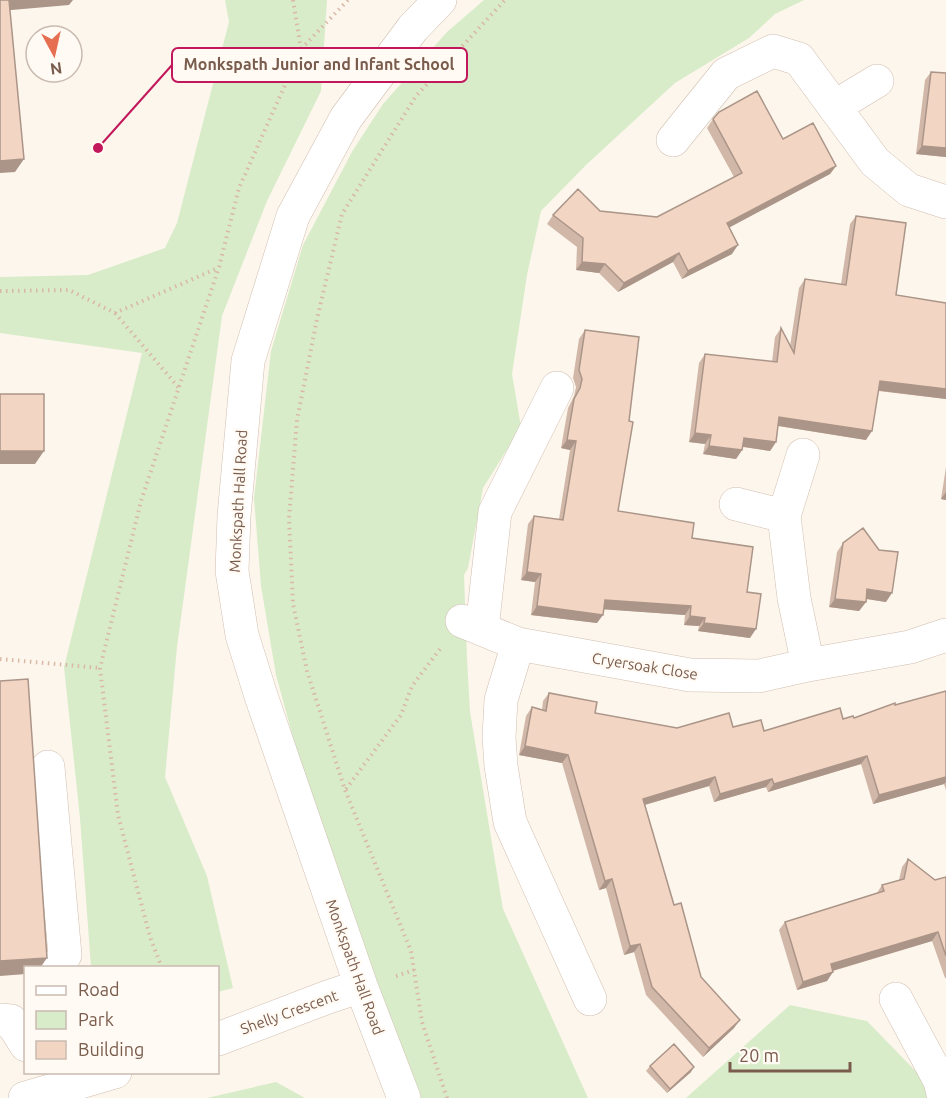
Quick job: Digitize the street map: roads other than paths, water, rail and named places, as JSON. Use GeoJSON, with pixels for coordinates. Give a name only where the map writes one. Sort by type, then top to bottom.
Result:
{"type":"FeatureCollection","features":[{"type":"Feature","properties":{"kind":"street","name":"Monkspath Hall Road"},"geometry":{"type":"LineString","coordinates":[[404,1098],[361,986],[261,696],[242,635],[232,571],[234,516],[248,361],[293,216],[346,118],[413,28],[440,0]]}},
{"type":"Feature","properties":{"kind":"street"},"geometry":{"type":"LineString","coordinates":[[672,140],[726,74],[773,51],[799,59],[874,162],[909,190],[946,202]]}},
{"type":"Feature","properties":{"kind":"street"},"geometry":{"type":"LineString","coordinates":[[834,107],[877,81]]}},
{"type":"Feature","properties":{"kind":"street","name":"Cryersoak Close"},"geometry":{"type":"LineString","coordinates":[[557,388],[495,512],[472,625],[518,644],[690,675],[759,676],[909,647],[946,635]]}},
{"type":"Feature","properties":{"kind":"street"},"geometry":{"type":"LineString","coordinates":[[803,454],[784,516],[794,598],[808,665]]}},
{"type":"Feature","properties":{"kind":"street"},"geometry":{"type":"LineString","coordinates":[[736,504],[784,516]]}},
{"type":"Feature","properties":{"kind":"street"},"geometry":{"type":"LineString","coordinates":[[518,644],[501,700],[499,736],[501,766],[510,822],[590,999]]}},
{"type":"Feature","properties":{"kind":"street"},"geometry":{"type":"LineString","coordinates":[[48,767],[65,955],[58,966]]}},
{"type":"Feature","properties":{"kind":"street","name":"Shelly Crescent"},"geometry":{"type":"LineString","coordinates":[[219,1039],[361,986]]}},
{"type":"Feature","properties":{"kind":"street"},"geometry":{"type":"LineString","coordinates":[[896,999],[940,1081],[944,1098]]}},
{"type":"Feature","properties":{"kind":"street"},"geometry":{"type":"LineString","coordinates":[[35,1088],[105,1074]]}},
{"type":"Feature","properties":{"kind":"place","name":"Monkspath Junior and Infant School"},"geometry":{"type":"Point","coordinates":[98,148]}}]}
